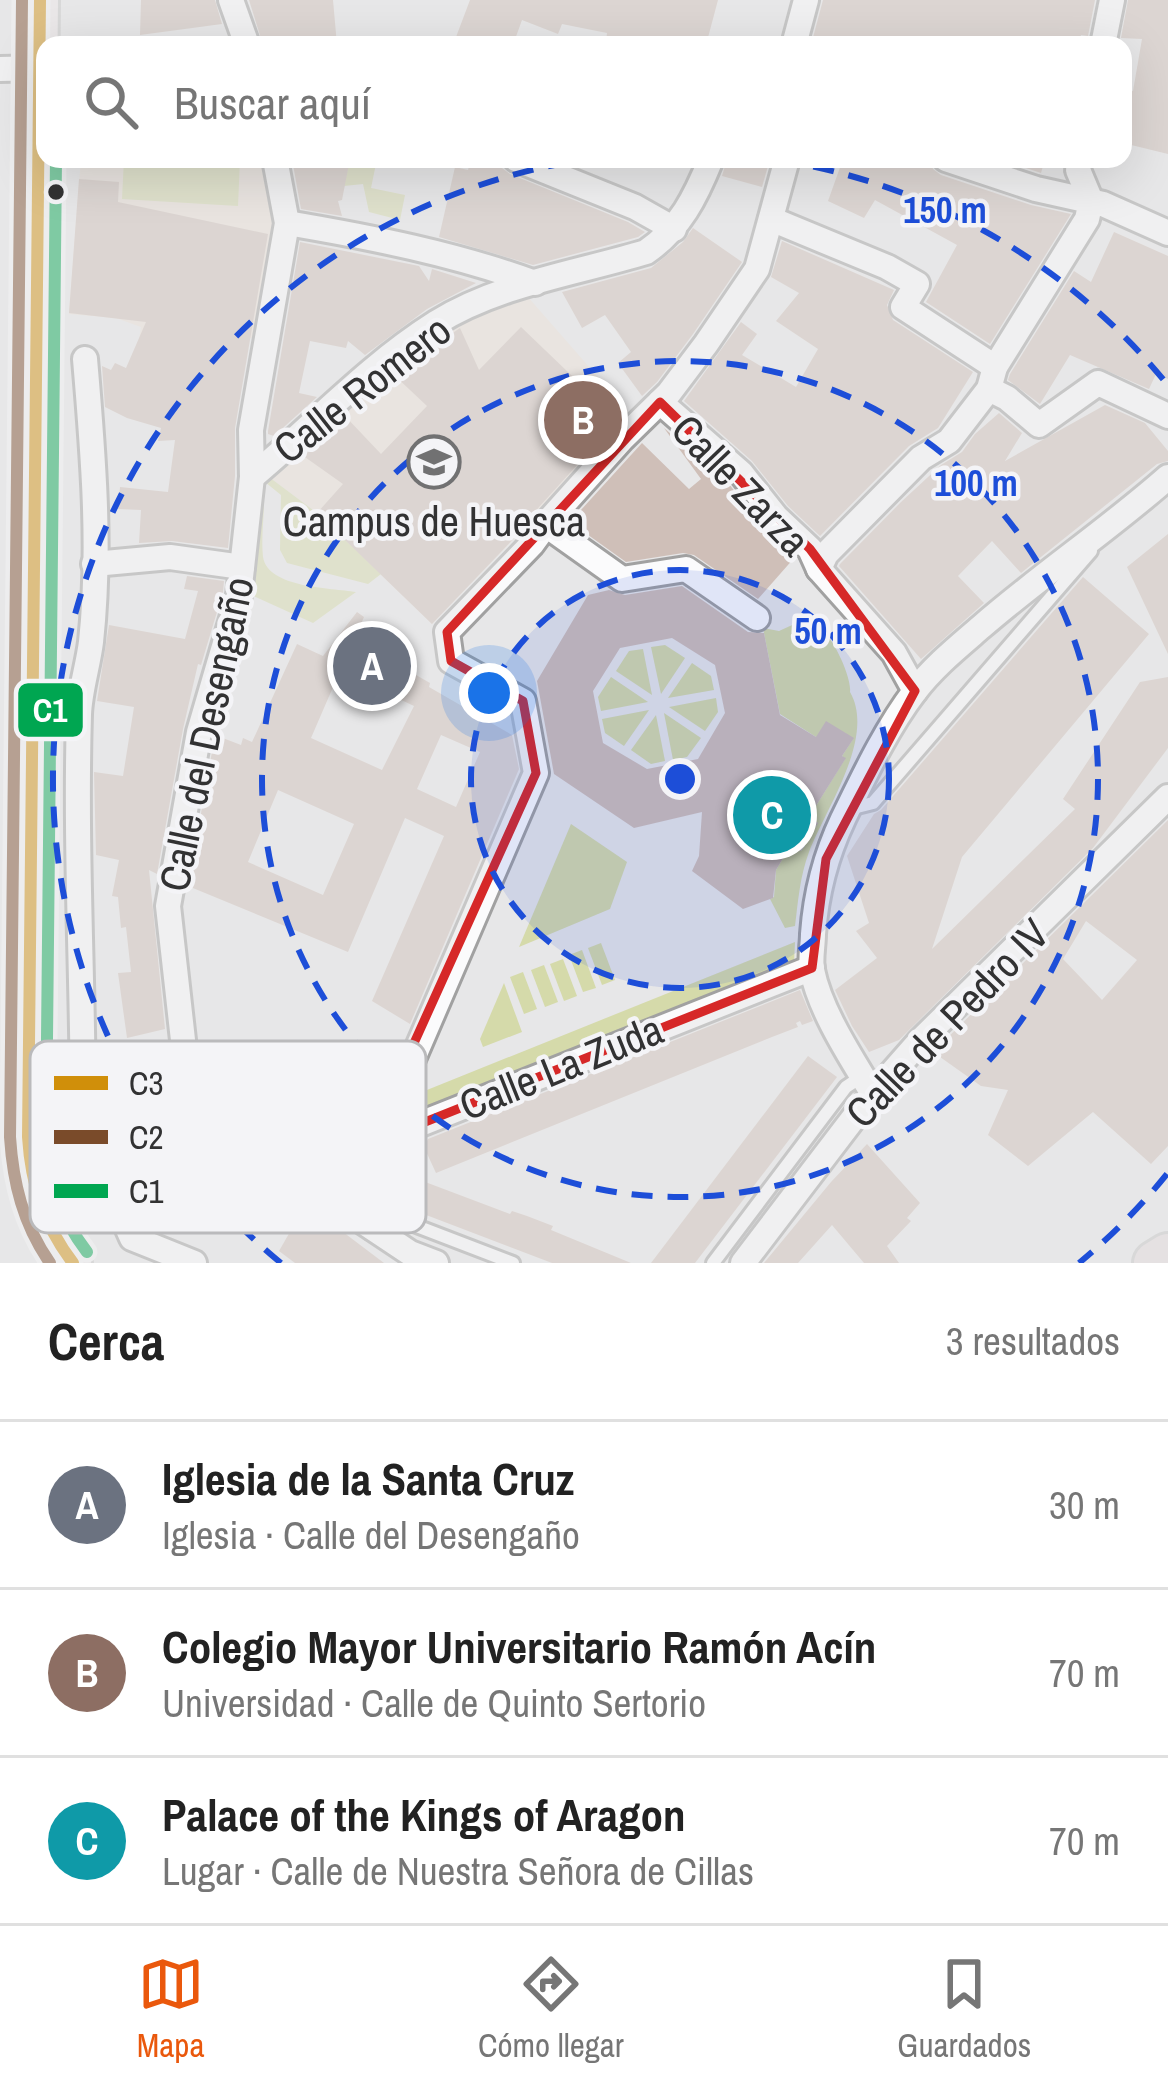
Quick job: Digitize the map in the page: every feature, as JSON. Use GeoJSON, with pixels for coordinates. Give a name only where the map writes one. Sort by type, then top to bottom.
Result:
{"type":"FeatureCollection","features":[{"type":"Feature","properties":{"kind":"highway"},"geometry":{"type":"LineString","coordinates":[[1155,1263],[1168,1256]]}},
{"type":"Feature","properties":{"kind":"main road"},"geometry":{"type":"LineString","coordinates":[[40,0],[41,36]]}},
{"type":"Feature","properties":{"kind":"main road"},"geometry":{"type":"LineString","coordinates":[[30,1161],[41,168]]}},
{"type":"Feature","properties":{"kind":"main road"},"geometry":{"type":"LineString","coordinates":[[51,1233],[73,1263]]}},
{"type":"Feature","properties":{"kind":"street"},"geometry":{"type":"LineString","coordinates":[[231,0],[244,36]]}},
{"type":"Feature","properties":{"kind":"street"},"geometry":{"type":"LineString","coordinates":[[796,36],[806,0]]}},
{"type":"Feature","properties":{"kind":"street"},"geometry":{"type":"LineString","coordinates":[[1104,36],[1112,0]]}},
{"type":"Feature","properties":{"kind":"street"},"geometry":{"type":"LineString","coordinates":[[0,68],[36,68]]}},
{"type":"Feature","properties":{"kind":"street","name":"Calle del Desengaño"},"geometry":{"type":"LineString","coordinates":[[183,1041],[168,906],[199,732],[239,595],[252,477],[251,430],[287,223],[277,168]]}},
{"type":"Feature","properties":{"kind":"street"},"geometry":{"type":"LineString","coordinates":[[538,168],[635,207],[674,229],[707,168]]}},
{"type":"Feature","properties":{"kind":"street"},"geometry":{"type":"LineString","coordinates":[[420,1041],[536,773],[523,701],[451,661],[448,632],[660,402],[706,344],[757,269],[785,168]]}},
{"type":"Feature","properties":{"kind":"street"},"geometry":{"type":"LineString","coordinates":[[973,168],[1103,204],[1168,233]]}},
{"type":"Feature","properties":{"kind":"street"},"geometry":{"type":"LineString","coordinates":[[819,569],[826,554],[921,458],[949,441],[992,378],[1087,219],[1090,201],[1078,168]]}},
{"type":"Feature","properties":{"kind":"street"},"geometry":{"type":"LineString","coordinates":[[771,219],[917,284],[903,307],[992,378],[1007,398],[1039,424],[1098,383],[1168,416]]}},
{"type":"Feature","properties":{"kind":"street"},"geometry":{"type":"LineString","coordinates":[[287,223],[497,269],[535,283]]}},
{"type":"Feature","properties":{"kind":"street","name":"Calle Romero"},"geometry":{"type":"LineString","coordinates":[[252,477],[370,371],[436,323],[475,303],[646,252],[674,229]]}},
{"type":"Feature","properties":{"kind":"street"},"geometry":{"type":"LineString","coordinates":[[81,1041],[79,707],[91,642],[94,565],[92,431],[85,358]]}},
{"type":"Feature","properties":{"kind":"street","name":"Calle Zarza"},"geometry":{"type":"LineString","coordinates":[[660,402],[741,473],[776,518],[810,549],[819,569],[894,652],[915,691]]}},
{"type":"Feature","properties":{"kind":"street"},"geometry":{"type":"LineString","coordinates":[[868,1085],[824,1004],[812,968],[818,884],[848,809],[915,691],[995,615],[1168,477]]}},
{"type":"Feature","properties":{"kind":"street"},"geometry":{"type":"LineString","coordinates":[[548,522],[622,579],[686,569],[757,617]]}},
{"type":"Feature","properties":{"kind":"street"},"geometry":{"type":"LineString","coordinates":[[94,565],[170,556],[242,567]]}},
{"type":"Feature","properties":{"kind":"street","name":"Calle de Pedro IV"},"geometry":{"type":"LineString","coordinates":[[743,1263],[868,1085],[920,1041],[1168,797]]}},
{"type":"Feature","properties":{"kind":"street","name":"Calle La Zuda"},"geometry":{"type":"LineString","coordinates":[[426,1122],[812,968]]}},
{"type":"Feature","properties":{"kind":"street"},"geometry":{"type":"LineString","coordinates":[[130,1233],[194,1263]]}},
{"type":"Feature","properties":{"kind":"street","name":"Calle del Desengaño"},"geometry":{"type":"LineString","coordinates":[[389,1233],[410,1253],[436,1263]]}},
{"type":"Feature","properties":{"kind":"lane"},"geometry":{"type":"LineString","coordinates":[[848,809],[873,803],[1112,526]]}},
{"type":"Feature","properties":{"kind":"lane"},"geometry":{"type":"LineString","coordinates":[[713,1263],[846,1087],[868,1085]]}},
{"type":"Feature","properties":{"kind":"lane"},"geometry":{"type":"LineString","coordinates":[[415,1233],[513,1263]]}},
{"type":"Feature","properties":{"kind":"highlighted area"},"geometry":{"type":"Polygon","coordinates":[[[660,402],[810,549],[915,691],[826,859],[812,968],[415,1126],[373,1228],[340,1207],[536,773],[523,701],[451,661],[447,632],[660,402]]]}},
{"type":"Feature","properties":{"kind":"shaded area"},"geometry":{"type":"Polygon","coordinates":[[[80,168],[266,168],[278,236],[258,339],[223,335],[137,353],[141,327],[116,318],[69,314],[80,168]]]}},
{"type":"Feature","properties":{"kind":"shaded area","name":"Campus de Huesca"},"geometry":{"type":"Polygon","coordinates":[[[527,296],[632,416],[432,624],[317,513],[265,474],[416,348],[527,296]]]}},
{"type":"Feature","properties":{"kind":"green space"},"geometry":{"type":"Polygon","coordinates":[[[124,168],[240,168],[238,206],[122,199],[124,168]]]}},
{"type":"Feature","properties":{"kind":"green space"},"geometry":{"type":"Polygon","coordinates":[[[348,168],[375,168],[371,188],[405,195],[400,220],[369,212],[363,184],[344,186],[348,168]]]}},
{"type":"Feature","properties":{"kind":"green space"},"geometry":{"type":"Polygon","coordinates":[[[265,474],[317,513],[381,574],[368,584],[287,563],[280,550],[281,495],[265,482],[265,474]]]}},
{"type":"Feature","properties":{"kind":"green space"},"geometry":{"type":"Polygon","coordinates":[[[264,500],[262,550],[267,567],[302,585],[356,592],[313,623],[251,595],[264,500]]]}},
{"type":"Feature","properties":{"kind":"green space"},"geometry":{"type":"Polygon","coordinates":[[[801,621],[819,626],[838,653],[856,710],[857,730],[846,772],[806,861],[795,926],[785,928],[770,899],[776,870],[791,845],[801,851],[805,846],[795,839],[818,823],[809,817],[853,739],[816,737],[780,714],[763,628],[779,631],[801,621]]]}},
{"type":"Feature","properties":{"kind":"green space"},"geometry":{"type":"Polygon","coordinates":[[[665,645],[685,658],[661,694],[651,647],[665,645]]]}},
{"type":"Feature","properties":{"kind":"green space"},"geometry":{"type":"Polygon","coordinates":[[[643,649],[652,695],[616,671],[629,651],[643,649]]]}},
{"type":"Feature","properties":{"kind":"green space"},"geometry":{"type":"Polygon","coordinates":[[[692,663],[711,676],[714,690],[668,698],[692,663]]]}},
{"type":"Feature","properties":{"kind":"green space"},"geometry":{"type":"Polygon","coordinates":[[[611,677],[648,702],[601,711],[598,697],[611,677]]]}},
{"type":"Feature","properties":{"kind":"green space"},"geometry":{"type":"Polygon","coordinates":[[[716,698],[718,712],[705,731],[669,707],[716,698]]]}},
{"type":"Feature","properties":{"kind":"green space"},"geometry":{"type":"Polygon","coordinates":[[[649,710],[624,746],[605,733],[602,719],[649,710]]]}},
{"type":"Feature","properties":{"kind":"green space"},"geometry":{"type":"Polygon","coordinates":[[[664,713],[701,738],[687,757],[673,760],[664,713]]]}},
{"type":"Feature","properties":{"kind":"green space"},"geometry":{"type":"Polygon","coordinates":[[[656,715],[665,761],[651,764],[631,750],[656,715]]]}},
{"type":"Feature","properties":{"kind":"green space"},"geometry":{"type":"Polygon","coordinates":[[[571,824],[627,862],[610,909],[519,947],[571,824]]]}},
{"type":"Feature","properties":{"kind":"green space"},"geometry":{"type":"Polygon","coordinates":[[[795,942],[794,963],[426,1109],[426,1090],[795,942]]]}},
{"type":"Feature","properties":{"kind":"green space"},"geometry":{"type":"Polygon","coordinates":[[[601,943],[615,980],[602,985],[588,948],[601,943]]]}},
{"type":"Feature","properties":{"kind":"green space"},"geometry":{"type":"Polygon","coordinates":[[[582,950],[596,988],[583,992],[569,955],[582,950]]]}},
{"type":"Feature","properties":{"kind":"green space"},"geometry":{"type":"Polygon","coordinates":[[[563,959],[577,996],[564,1001],[550,964],[563,959]]]}},
{"type":"Feature","properties":{"kind":"green space"},"geometry":{"type":"Polygon","coordinates":[[[544,965],[558,1002],[545,1007],[531,970],[544,965]]]}},
{"type":"Feature","properties":{"kind":"green space"},"geometry":{"type":"Polygon","coordinates":[[[523,972],[537,1009],[524,1014],[510,977],[523,972]]]}},
{"type":"Feature","properties":{"kind":"green space"},"geometry":{"type":"Polygon","coordinates":[[[504,983],[522,1032],[483,1047],[480,1039],[504,983]]]}},
{"type":"Feature","properties":{"kind":"building"},"geometry":{"type":"Polygon","coordinates":[[[141,0],[215,0],[222,24],[140,35],[141,0]]]}},
{"type":"Feature","properties":{"kind":"building"},"geometry":{"type":"Polygon","coordinates":[[[249,0],[333,0],[336,36],[260,36],[249,0]]]}},
{"type":"Feature","properties":{"kind":"building"},"geometry":{"type":"Polygon","coordinates":[[[470,0],[718,0],[708,36],[607,36],[562,24],[558,34],[522,20],[516,36],[456,36],[470,0]]]}},
{"type":"Feature","properties":{"kind":"building"},"geometry":{"type":"Polygon","coordinates":[[[823,0],[1095,0],[1088,36],[813,36],[823,0]]]}},
{"type":"Feature","properties":{"kind":"building"},"geometry":{"type":"Polygon","coordinates":[[[1128,0],[1168,0],[1168,154],[1132,145],[1132,91],[1142,39],[1121,36],[1128,0]]]}},
{"type":"Feature","properties":{"kind":"building"},"geometry":{"type":"Polygon","coordinates":[[[294,168],[348,168],[338,201],[342,216],[301,209],[294,168]]]}},
{"type":"Feature","properties":{"kind":"building"},"geometry":{"type":"Polygon","coordinates":[[[455,168],[502,168],[645,232],[533,265],[439,237],[455,168]]]}},
{"type":"Feature","properties":{"kind":"building"},"geometry":{"type":"Polygon","coordinates":[[[724,168],[767,168],[762,187],[722,176],[724,168]]]}},
{"type":"Feature","properties":{"kind":"building"},"geometry":{"type":"Polygon","coordinates":[[[840,168],[933,168],[941,175],[1031,205],[1071,214],[990,344],[926,302],[957,245],[875,200],[864,218],[828,201],[840,168]]]}},
{"type":"Feature","properties":{"kind":"building"},"geometry":{"type":"Polygon","coordinates":[[[79,179],[119,182],[118,202],[268,234],[235,428],[228,548],[172,541],[139,543],[141,510],[118,509],[120,487],[168,492],[175,440],[158,441],[161,428],[105,407],[102,366],[111,370],[115,363],[126,368],[146,322],[69,313],[79,179]]]}},
{"type":"Feature","properties":{"kind":"building"},"geometry":{"type":"Polygon","coordinates":[[[693,228],[742,262],[693,334],[642,396],[618,363],[631,352],[605,315],[582,328],[562,292],[651,268],[693,228]]]}},
{"type":"Feature","properties":{"kind":"building"},"geometry":{"type":"Polygon","coordinates":[[[1114,232],[1168,256],[1168,379],[1156,374],[1149,389],[1070,355],[1040,404],[1008,380],[1010,374],[1074,271],[1091,282],[1114,232]]]}},
{"type":"Feature","properties":{"kind":"building"},"geometry":{"type":"Polygon","coordinates":[[[782,241],[894,290],[887,305],[893,320],[973,372],[938,428],[909,446],[820,536],[752,461],[684,401],[741,322],[757,334],[742,355],[796,387],[818,349],[776,321],[799,293],[771,277],[782,241]]]}},
{"type":"Feature","properties":{"kind":"building"},"geometry":{"type":"Polygon","coordinates":[[[300,242],[419,266],[429,281],[432,269],[476,283],[427,309],[365,355],[348,341],[346,348],[310,341],[299,393],[317,397],[274,436],[268,431],[300,242]]]}},
{"type":"Feature","properties":{"kind":"building","name":"Campus de Huesca"},"geometry":{"type":"Polygon","coordinates":[[[521,327],[618,420],[432,624],[317,513],[343,484],[302,455],[345,416],[381,454],[427,406],[393,374],[460,328],[479,370],[521,327]]]}},
{"type":"Feature","properties":{"kind":"building"},"geometry":{"type":"Polygon","coordinates":[[[1105,405],[1145,423],[1168,451],[1168,461],[1157,464],[1021,573],[992,541],[958,576],[984,603],[921,659],[840,564],[999,413],[1022,433],[1005,461],[1105,405]]]}},
{"type":"Feature","properties":{"kind":"building"},"geometry":{"type":"Polygon","coordinates":[[[664,428],[729,484],[763,528],[795,557],[758,599],[694,555],[626,562],[570,522],[642,443],[689,489],[701,479],[664,428]]]}},
{"type":"Feature","properties":{"kind":"building"},"geometry":{"type":"Polygon","coordinates":[[[1168,534],[1168,654],[1127,567],[1168,534]]]}},
{"type":"Feature","properties":{"kind":"building"},"geometry":{"type":"Polygon","coordinates":[[[187,576],[224,581],[223,592],[198,664],[157,874],[149,870],[165,1029],[127,1038],[118,973],[131,972],[126,927],[121,928],[118,897],[112,896],[119,860],[96,855],[94,772],[123,776],[134,707],[97,701],[109,625],[185,639],[198,591],[184,589],[187,576]]]}},
{"type":"Feature","properties":{"kind":"building"},"geometry":{"type":"Polygon","coordinates":[[[1083,577],[1149,634],[962,857],[932,949],[1075,809],[1063,799],[1140,682],[1168,677],[1168,748],[1093,848],[899,1040],[869,1052],[835,990],[877,958],[856,931],[869,923],[847,856],[874,814],[1083,577]]]}},
{"type":"Feature","properties":{"kind":"building"},"geometry":{"type":"Polygon","coordinates":[[[682,586],[748,632],[764,633],[780,715],[816,737],[826,721],[854,738],[809,817],[818,823],[800,851],[791,845],[776,870],[773,898],[743,909],[692,871],[699,856],[702,812],[634,828],[554,774],[537,681],[588,595],[609,590],[625,595],[682,586]],[[672,638],[620,648],[593,691],[603,743],[647,769],[698,759],[725,713],[715,665],[672,638]]]}},
{"type":"Feature","properties":{"kind":"building"},"geometry":{"type":"Polygon","coordinates":[[[357,612],[364,617],[353,642],[403,665],[430,683],[429,687],[512,735],[519,769],[410,1024],[372,1001],[444,836],[405,818],[348,952],[188,886],[215,735],[241,745],[243,738],[252,742],[297,644],[323,656],[357,612]],[[340,671],[311,738],[382,770],[414,706],[340,671]],[[441,735],[417,789],[456,807],[480,752],[441,735]],[[278,790],[248,862],[323,895],[354,824],[278,790]]]}},
{"type":"Feature","properties":{"kind":"building"},"geometry":{"type":"Polygon","coordinates":[[[1168,820],[1168,1146],[1151,1164],[1093,1112],[1028,1166],[988,1135],[1008,1090],[981,1086],[933,1052],[1168,820]],[[1086,921],[1063,959],[1102,1000],[1137,960],[1086,921]]]}},
{"type":"Feature","properties":{"kind":"building"},"geometry":{"type":"Polygon","coordinates":[[[800,990],[813,1021],[802,1025],[800,1021],[798,1027],[436,1173],[426,1151],[428,1139],[800,990]]]}},
{"type":"Feature","properties":{"kind":"building"},"geometry":{"type":"Polygon","coordinates":[[[808,1056],[837,1077],[695,1263],[651,1263],[808,1056]]]}},
{"type":"Feature","properties":{"kind":"building"},"geometry":{"type":"Polygon","coordinates":[[[867,1144],[920,1203],[907,1218],[911,1221],[887,1246],[899,1263],[864,1263],[832,1225],[798,1263],[764,1263],[831,1182],[867,1144]]]}},
{"type":"Feature","properties":{"kind":"building"},"geometry":{"type":"Polygon","coordinates":[[[426,1182],[553,1226],[551,1230],[631,1263],[552,1263],[426,1215],[426,1182]]]}},
{"type":"Feature","properties":{"kind":"building"},"geometry":{"type":"Polygon","coordinates":[[[289,1233],[344,1233],[384,1263],[295,1263],[279,1251],[289,1233]]]}},
{"type":"Feature","properties":{"kind":"transit line","name":"C2"},"geometry":{"type":"LineString","coordinates":[[22,0],[10,1137],[21,1203],[30,1226]]}},
{"type":"Feature","properties":{"kind":"transit line","name":"C3"},"geometry":{"type":"LineString","coordinates":[[40,0],[40,36]]}},
{"type":"Feature","properties":{"kind":"transit line","name":"C3"},"geometry":{"type":"LineString","coordinates":[[30,1154],[38,168]]}},
{"type":"Feature","properties":{"kind":"transit line","name":"C1"},"geometry":{"type":"LineString","coordinates":[[47,1041],[56,168]]}},
{"type":"Feature","properties":{"kind":"transit line","name":"C2"},"geometry":{"type":"LineString","coordinates":[[33,1233],[50,1263]]}},
{"type":"Feature","properties":{"kind":"transit line","name":"C3"},"geometry":{"type":"LineString","coordinates":[[54,1233],[73,1263]]}},
{"type":"Feature","properties":{"kind":"transit line","name":"C1"},"geometry":{"type":"LineString","coordinates":[[75,1233],[87,1252]]}},
{"type":"Feature","properties":{"kind":"place","name":"Colegio Mayor Universitario Ramón Acín"},"geometry":{"type":"Point","coordinates":[583,420]}},
{"type":"Feature","properties":{"kind":"place","name":"Campus de Huesca"},"geometry":{"type":"Point","coordinates":[434,462]}},
{"type":"Feature","properties":{"kind":"place","name":"Iglesia de la Santa Cruz"},"geometry":{"type":"Point","coordinates":[372,666]}},
{"type":"Feature","properties":{"kind":"place","name":"Palace of the Kings of Aragon"},"geometry":{"type":"Point","coordinates":[772,815]}}]}
